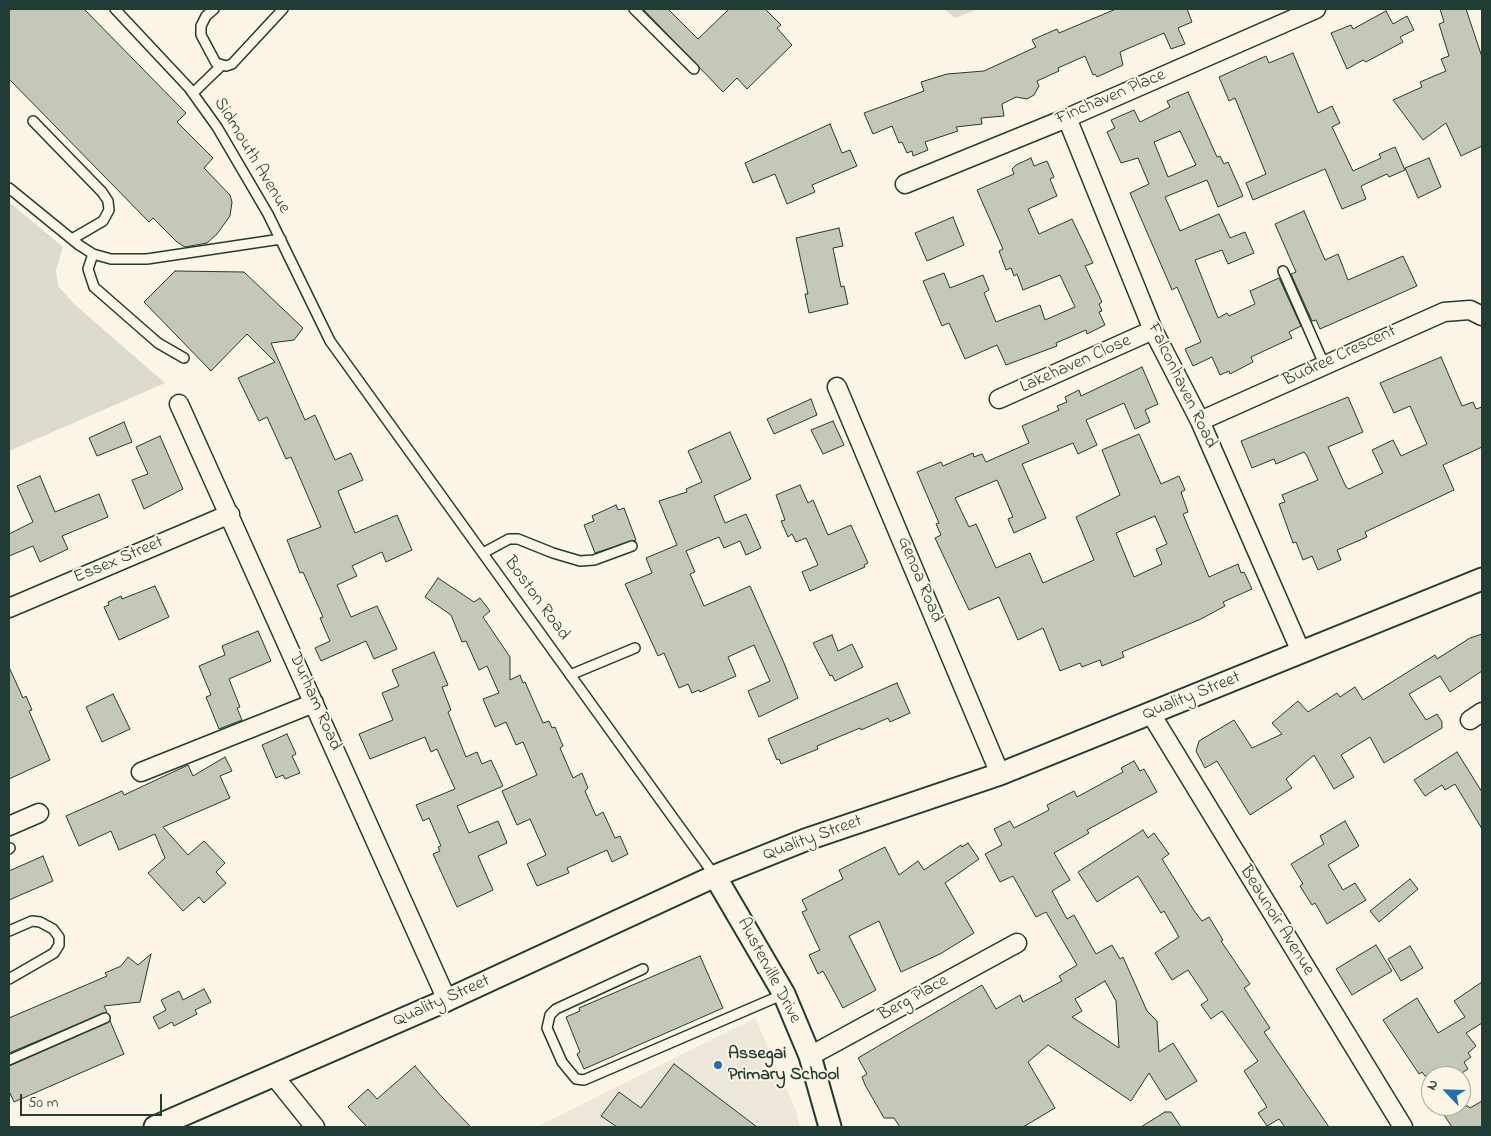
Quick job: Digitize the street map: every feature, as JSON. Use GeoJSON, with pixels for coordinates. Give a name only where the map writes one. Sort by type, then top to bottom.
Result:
{"type":"FeatureCollection","features":[{"type":"Feature","properties":{"kind":"street","name":"Finchaven Place"},"geometry":{"type":"LineString","coordinates":[[905,184],[1066,118],[1316,9]]}},
{"type":"Feature","properties":{"kind":"street","name":"Falconhaven Road"},"geometry":{"type":"LineString","coordinates":[[1066,118],[1152,330],[1200,421],[1300,652]]}},
{"type":"Feature","properties":{"kind":"street","name":"Budree Crescent"},"geometry":{"type":"LineString","coordinates":[[1200,421],[1444,312],[1470,310],[1482,316]]}},
{"type":"Feature","properties":{"kind":"street","name":"Lakehaven Close"},"geometry":{"type":"LineString","coordinates":[[998,399],[1152,330]]}},
{"type":"Feature","properties":{"kind":"street","name":"Genoa Road"},"geometry":{"type":"LineString","coordinates":[[837,387],[1000,774]]}},
{"type":"Feature","properties":{"kind":"street","name":"Durham Road"},"geometry":{"type":"LineString","coordinates":[[179,404],[447,1000]]}},
{"type":"Feature","properties":{"kind":"street","name":"Essex Street"},"geometry":{"type":"LineString","coordinates":[[9,608],[230,514]]}},
{"type":"Feature","properties":{"kind":"street","name":"Quality Street"},"geometry":{"type":"LineString","coordinates":[[155,1127],[447,1000],[715,876],[805,840],[1000,774],[1482,579]]}},
{"type":"Feature","properties":{"kind":"street"},"geometry":{"type":"LineString","coordinates":[[141,772],[314,703]]}},
{"type":"Feature","properties":{"kind":"street","name":"Beaunoir Avenue"},"geometry":{"type":"LineString","coordinates":[[1151,714],[1403,1127]]}},
{"type":"Feature","properties":{"kind":"street"},"geometry":{"type":"LineString","coordinates":[[9,826],[39,813]]}},
{"type":"Feature","properties":{"kind":"street","name":"Austerville Drive"},"geometry":{"type":"LineString","coordinates":[[715,876],[784,994],[810,1056],[830,1127]]}},
{"type":"Feature","properties":{"kind":"street","name":"Berg Place"},"geometry":{"type":"LineString","coordinates":[[810,1056],[1017,943]]}},
{"type":"Feature","properties":{"kind":"street"},"geometry":{"type":"LineString","coordinates":[[274,1076],[315,1127]]}},
{"type":"Feature","properties":{"kind":"lane","name":"Sidmouth Avenue"},"geometry":{"type":"LineString","coordinates":[[117,9],[193,93],[217,127],[281,239],[330,340]]}},
{"type":"Feature","properties":{"kind":"lane"},"geometry":{"type":"LineString","coordinates":[[199,9],[206,16]]}},
{"type":"Feature","properties":{"kind":"lane"},"geometry":{"type":"LineString","coordinates":[[214,9],[206,16],[201,26],[201,35],[210,55],[221,66]]}},
{"type":"Feature","properties":{"kind":"lane"},"geometry":{"type":"LineString","coordinates":[[193,93],[221,66],[232,64],[283,9]]}},
{"type":"Feature","properties":{"kind":"lane"},"geometry":{"type":"LineString","coordinates":[[634,9],[694,69]]}},
{"type":"Feature","properties":{"kind":"lane"},"geometry":{"type":"LineString","coordinates":[[32,121],[102,192],[108,202],[109,210],[103,221],[72,239]]}},
{"type":"Feature","properties":{"kind":"lane"},"geometry":{"type":"LineString","coordinates":[[9,188],[72,239],[94,254],[111,259],[147,259],[281,239]]}},
{"type":"Feature","properties":{"kind":"lane"},"geometry":{"type":"LineString","coordinates":[[94,254],[88,268],[94,287],[158,343],[184,358]]}},
{"type":"Feature","properties":{"kind":"lane"},"geometry":{"type":"LineString","coordinates":[[1283,271],[1324,364]]}},
{"type":"Feature","properties":{"kind":"lane","name":"Boston Road"},"geometry":{"type":"LineString","coordinates":[[330,340],[715,876]]}},
{"type":"Feature","properties":{"kind":"lane"},"geometry":{"type":"LineString","coordinates":[[483,553],[508,539],[518,539],[580,561],[594,560],[632,546]]}},
{"type":"Feature","properties":{"kind":"lane"},"geometry":{"type":"LineString","coordinates":[[570,675],[635,648]]}},
{"type":"Feature","properties":{"kind":"lane"},"geometry":{"type":"LineString","coordinates":[[9,931],[32,921],[40,922],[54,929],[59,937],[59,945],[54,953],[9,979]]}},
{"type":"Feature","properties":{"kind":"lane"},"geometry":{"type":"LineString","coordinates":[[643,969],[556,1009],[550,1015],[547,1028],[562,1062],[576,1079],[584,1080],[784,994]]}},
{"type":"Feature","properties":{"kind":"lane"},"geometry":{"type":"LineString","coordinates":[[9,1060],[105,1018]]}},
{"type":"Feature","properties":{"kind":"shaded area"},"geometry":{"type":"Polygon","coordinates":[[[944,9],[978,9],[955,18],[944,9]]]}},
{"type":"Feature","properties":{"kind":"shaded area"},"geometry":{"type":"Polygon","coordinates":[[[9,202],[63,247],[56,270],[58,286],[74,304],[165,383],[9,451],[9,202]]]}},
{"type":"Feature","properties":{"kind":"shaded area","name":"Assegai Primary School"},"geometry":{"type":"Polygon","coordinates":[[[755,1018],[796,1111],[800,1127],[536,1127],[755,1018]]]}},
{"type":"Feature","properties":{"kind":"building"},"geometry":{"type":"Polygon","coordinates":[[[9,9],[84,9],[186,113],[177,122],[213,158],[204,168],[230,195],[232,202],[230,216],[217,234],[207,243],[185,247],[177,242],[153,218],[149,222],[9,79],[9,9]]]}},
{"type":"Feature","properties":{"kind":"building"},"geometry":{"type":"Polygon","coordinates":[[[643,9],[668,9],[698,39],[729,9],[765,9],[781,25],[777,28],[792,45],[747,89],[737,78],[723,92],[643,9]]]}},
{"type":"Feature","properties":{"kind":"building"},"geometry":{"type":"Polygon","coordinates":[[[1116,9],[1187,9],[1192,22],[1178,28],[1185,44],[1171,49],[1164,33],[1120,52],[1123,65],[1097,77],[1095,74],[1093,75],[1085,56],[1058,68],[1059,71],[1037,81],[1039,86],[1034,95],[1027,99],[1016,97],[1002,104],[1004,116],[981,118],[982,124],[956,127],[958,131],[925,142],[928,150],[913,156],[912,151],[907,153],[902,142],[899,143],[892,126],[873,134],[864,113],[924,91],[921,82],[947,74],[984,71],[1036,47],[1032,40],[1057,29],[1059,33],[1116,9]]]}},
{"type":"Feature","properties":{"kind":"building"},"geometry":{"type":"Polygon","coordinates":[[[1440,9],[1466,9],[1482,57],[1482,146],[1461,156],[1446,123],[1423,140],[1393,100],[1422,87],[1420,82],[1446,71],[1441,59],[1449,56],[1439,24],[1444,22],[1440,9]]]}},
{"type":"Feature","properties":{"kind":"building"},"geometry":{"type":"Polygon","coordinates":[[[1386,11],[1393,24],[1407,16],[1414,30],[1400,37],[1403,42],[1366,62],[1363,60],[1347,69],[1331,33],[1351,25],[1353,29],[1386,11]]]}},
{"type":"Feature","properties":{"kind":"building"},"geometry":{"type":"Polygon","coordinates":[[[1293,53],[1318,113],[1332,106],[1340,123],[1332,127],[1353,171],[1381,158],[1379,154],[1395,147],[1405,170],[1389,177],[1387,174],[1361,186],[1366,199],[1342,209],[1325,169],[1253,200],[1246,183],[1266,174],[1235,98],[1229,101],[1219,77],[1266,56],[1269,63],[1293,53]]]}},
{"type":"Feature","properties":{"kind":"building"},"geometry":{"type":"Polygon","coordinates":[[[1188,92],[1217,157],[1220,156],[1224,164],[1228,162],[1243,196],[1218,207],[1207,180],[1165,197],[1180,231],[1219,214],[1230,238],[1245,232],[1254,253],[1228,264],[1222,250],[1195,260],[1218,318],[1227,313],[1229,316],[1255,304],[1250,291],[1279,278],[1301,326],[1289,332],[1292,338],[1251,357],[1253,362],[1230,374],[1229,371],[1220,375],[1212,357],[1193,366],[1185,349],[1201,342],[1177,287],[1172,290],[1130,193],[1149,184],[1138,158],[1121,163],[1107,132],[1115,128],[1111,120],[1134,110],[1140,122],[1170,107],[1167,101],[1188,92]],[[1180,131],[1154,142],[1168,177],[1196,165],[1180,131]]]}},
{"type":"Feature","properties":{"kind":"building"},"geometry":{"type":"Polygon","coordinates":[[[830,124],[842,153],[850,150],[857,166],[812,185],[815,192],[787,204],[775,174],[753,183],[745,163],[830,124]]]}},
{"type":"Feature","properties":{"kind":"building"},"geometry":{"type":"Polygon","coordinates":[[[1031,158],[1034,166],[1047,161],[1054,177],[1050,179],[1057,196],[1028,209],[1039,234],[1072,219],[1093,263],[1085,266],[1102,302],[1099,304],[1102,311],[1099,312],[1105,325],[1087,334],[1086,330],[1056,343],[1057,346],[1006,365],[997,345],[965,359],[949,323],[942,326],[923,281],[944,273],[950,288],[983,275],[989,290],[984,293],[996,322],[1040,305],[1045,320],[1075,307],[1060,275],[1023,290],[1017,274],[1014,276],[1011,268],[1006,270],[999,251],[1003,249],[977,190],[1014,174],[1012,169],[1016,165],[1031,158]]]}},
{"type":"Feature","properties":{"kind":"building"},"geometry":{"type":"Polygon","coordinates":[[[1429,158],[1441,187],[1418,198],[1405,168],[1429,158]]]}},
{"type":"Feature","properties":{"kind":"building"},"geometry":{"type":"Polygon","coordinates":[[[1304,211],[1325,260],[1338,254],[1348,280],[1403,256],[1417,286],[1320,329],[1316,320],[1312,321],[1291,274],[1296,272],[1275,224],[1304,211]]]}},
{"type":"Feature","properties":{"kind":"building"},"geometry":{"type":"Polygon","coordinates":[[[953,217],[964,245],[927,261],[915,233],[953,217]]]}},
{"type":"Feature","properties":{"kind":"building"},"geometry":{"type":"Polygon","coordinates":[[[839,228],[843,246],[833,248],[841,287],[844,286],[848,304],[809,313],[805,294],[808,294],[796,238],[839,228]]]}},
{"type":"Feature","properties":{"kind":"building"},"geometry":{"type":"Polygon","coordinates":[[[175,271],[244,272],[303,328],[294,340],[271,343],[305,420],[315,415],[335,460],[351,453],[363,480],[338,491],[355,533],[397,515],[412,550],[386,562],[382,552],[352,566],[357,576],[337,585],[351,617],[377,606],[397,649],[374,659],[366,641],[321,661],[315,648],[330,641],[320,618],[323,617],[303,572],[300,573],[287,540],[321,527],[291,457],[286,459],[267,417],[259,421],[238,378],[275,362],[247,334],[211,371],[144,302],[175,271]]]}},
{"type":"Feature","properties":{"kind":"building"},"geometry":{"type":"Polygon","coordinates":[[[1441,357],[1462,406],[1473,402],[1476,409],[1482,407],[1482,447],[1443,465],[1454,490],[1365,532],[1367,537],[1337,550],[1341,560],[1318,570],[1312,556],[1303,560],[1296,542],[1293,543],[1279,504],[1285,502],[1282,495],[1318,480],[1306,454],[1304,452],[1276,464],[1274,459],[1252,468],[1241,441],[1348,397],[1363,432],[1328,447],[1346,487],[1349,489],[1383,473],[1372,450],[1393,440],[1401,456],[1427,444],[1410,406],[1394,413],[1380,383],[1441,357]]]}},
{"type":"Feature","properties":{"kind":"building"},"geometry":{"type":"Polygon","coordinates":[[[1142,367],[1158,404],[1145,410],[1150,422],[1135,429],[1124,403],[1086,420],[1097,445],[1078,454],[1073,443],[1022,464],[1046,518],[1014,533],[1008,519],[1013,517],[997,480],[955,498],[969,527],[976,524],[996,568],[1030,553],[1043,583],[1094,560],[1076,517],[1120,495],[1102,450],[1139,434],[1161,484],[1179,476],[1185,490],[1181,492],[1188,512],[1183,514],[1209,577],[1238,564],[1241,573],[1244,572],[1252,589],[1223,602],[1225,606],[1201,619],[1122,652],[1124,657],[1102,666],[1100,660],[1082,667],[1080,663],[1060,671],[1043,628],[1018,640],[999,597],[969,610],[935,538],[941,535],[936,524],[939,523],[917,472],[941,462],[943,466],[973,453],[974,457],[982,454],[986,462],[1029,443],[1022,426],[1059,410],[1057,406],[1067,402],[1065,397],[1079,390],[1081,396],[1142,367]],[[1155,516],[1116,533],[1134,577],[1162,564],[1156,549],[1167,544],[1155,516]]]}},
{"type":"Feature","properties":{"kind":"building"},"geometry":{"type":"Polygon","coordinates":[[[811,399],[817,415],[774,434],[767,419],[811,399]]]}},
{"type":"Feature","properties":{"kind":"building"},"geometry":{"type":"Polygon","coordinates":[[[833,421],[844,445],[823,454],[811,430],[833,421]]]}},
{"type":"Feature","properties":{"kind":"building"},"geometry":{"type":"Polygon","coordinates":[[[124,422],[132,442],[97,456],[89,438],[124,422]]]}},
{"type":"Feature","properties":{"kind":"building"},"geometry":{"type":"Polygon","coordinates":[[[730,432],[751,479],[714,496],[725,523],[746,514],[761,548],[746,555],[740,541],[724,548],[719,537],[686,551],[695,572],[690,574],[704,606],[750,586],[784,663],[798,698],[759,717],[748,691],[770,681],[754,645],[728,657],[736,676],[700,692],[699,690],[692,693],[688,684],[679,688],[664,653],[658,656],[625,584],[652,573],[646,558],[677,545],[659,501],[687,492],[686,489],[702,482],[688,451],[730,432]]]}},
{"type":"Feature","properties":{"kind":"building"},"geometry":{"type":"Polygon","coordinates":[[[160,436],[183,489],[144,509],[132,480],[148,474],[136,447],[160,436]]]}},
{"type":"Feature","properties":{"kind":"building"},"geometry":{"type":"Polygon","coordinates":[[[40,476],[55,512],[99,494],[108,517],[62,536],[68,549],[40,562],[33,546],[9,556],[9,534],[33,522],[17,486],[40,476]]]}},
{"type":"Feature","properties":{"kind":"building"},"geometry":{"type":"Polygon","coordinates":[[[800,485],[808,503],[813,500],[828,535],[851,525],[868,563],[864,565],[865,567],[810,591],[802,572],[818,565],[806,538],[796,542],[792,534],[788,537],[781,521],[785,520],[776,495],[800,485]]]}},
{"type":"Feature","properties":{"kind":"building"},"geometry":{"type":"Polygon","coordinates":[[[616,505],[618,510],[624,508],[636,540],[595,553],[584,525],[594,521],[592,516],[616,505]]]}},
{"type":"Feature","properties":{"kind":"building"},"geometry":{"type":"Polygon","coordinates":[[[438,578],[474,602],[480,598],[490,611],[483,617],[510,657],[510,680],[520,675],[523,683],[525,682],[543,723],[549,721],[552,728],[555,727],[563,746],[560,748],[573,778],[582,773],[588,788],[585,791],[596,816],[603,812],[615,838],[620,836],[628,854],[612,862],[607,850],[567,868],[569,873],[537,886],[527,864],[546,855],[530,819],[517,825],[502,791],[537,775],[523,742],[516,745],[506,722],[495,727],[483,699],[499,693],[487,666],[479,670],[466,641],[462,642],[451,615],[425,597],[438,578]]]}},
{"type":"Feature","properties":{"kind":"building"},"geometry":{"type":"Polygon","coordinates":[[[155,586],[169,617],[119,640],[104,607],[109,605],[108,602],[121,596],[122,599],[155,586]]]}},
{"type":"Feature","properties":{"kind":"building"},"geometry":{"type":"Polygon","coordinates":[[[258,631],[271,661],[229,679],[240,707],[237,708],[242,720],[219,729],[206,697],[211,695],[199,666],[225,655],[222,646],[258,631]]]}},
{"type":"Feature","properties":{"kind":"building"},"geometry":{"type":"Polygon","coordinates":[[[1482,634],[1482,671],[1450,692],[1440,676],[1409,694],[1426,720],[1437,714],[1442,722],[1442,728],[1384,763],[1370,737],[1341,755],[1354,777],[1334,789],[1314,755],[1286,779],[1292,788],[1250,815],[1217,761],[1205,768],[1196,751],[1199,741],[1234,720],[1252,748],[1282,734],[1272,723],[1298,701],[1308,712],[1337,693],[1340,697],[1355,687],[1363,700],[1435,655],[1437,659],[1470,638],[1482,634]]]}},
{"type":"Feature","properties":{"kind":"building"},"geometry":{"type":"Polygon","coordinates":[[[832,635],[838,651],[852,644],[863,667],[835,681],[832,675],[830,676],[813,643],[832,635]]]}},
{"type":"Feature","properties":{"kind":"building"},"geometry":{"type":"Polygon","coordinates":[[[434,652],[448,685],[442,687],[451,710],[448,712],[466,757],[477,752],[482,764],[491,760],[503,786],[457,806],[469,833],[498,821],[507,843],[478,856],[493,890],[457,907],[433,854],[440,851],[438,847],[441,846],[429,818],[423,821],[416,805],[455,789],[437,749],[431,752],[425,737],[370,759],[359,734],[393,720],[382,693],[399,686],[392,670],[434,652]]]}},
{"type":"Feature","properties":{"kind":"building"},"geometry":{"type":"Polygon","coordinates":[[[9,667],[23,698],[26,696],[32,710],[29,711],[50,760],[9,779],[9,667]]]}},
{"type":"Feature","properties":{"kind":"building"},"geometry":{"type":"Polygon","coordinates":[[[897,683],[910,713],[890,722],[888,718],[861,730],[860,728],[817,746],[818,749],[781,764],[779,759],[777,760],[768,739],[897,683]]]}},
{"type":"Feature","properties":{"kind":"building"},"geometry":{"type":"Polygon","coordinates":[[[113,694],[130,729],[102,742],[86,707],[113,694]]]}},
{"type":"Feature","properties":{"kind":"building"},"geometry":{"type":"Polygon","coordinates":[[[287,734],[296,754],[292,756],[300,773],[285,779],[283,775],[276,778],[262,745],[287,734]]]}},
{"type":"Feature","properties":{"kind":"building"},"geometry":{"type":"Polygon","coordinates":[[[1457,752],[1482,792],[1482,829],[1455,784],[1445,790],[1442,785],[1425,796],[1414,780],[1457,752]]]}},
{"type":"Feature","properties":{"kind":"building"},"geometry":{"type":"Polygon","coordinates":[[[225,757],[232,771],[220,776],[230,798],[163,827],[188,855],[204,841],[225,863],[216,872],[226,883],[204,903],[199,897],[183,911],[148,873],[165,858],[155,834],[119,850],[111,831],[79,846],[66,816],[122,791],[124,795],[188,765],[193,776],[225,757]]]}},
{"type":"Feature","properties":{"kind":"building"},"geometry":{"type":"Polygon","coordinates":[[[1134,761],[1140,771],[1144,769],[1157,792],[1087,830],[1089,833],[1054,853],[1070,880],[1052,891],[1067,919],[1074,915],[1096,954],[1112,945],[1120,959],[1123,957],[1147,1011],[1157,1021],[1159,1052],[1173,1043],[1197,1081],[1166,1100],[1149,1073],[1131,1101],[1048,1045],[1028,1062],[1055,1108],[1023,1127],[900,1127],[894,1118],[884,1118],[865,1085],[862,1077],[867,1074],[858,1058],[982,985],[996,1009],[1020,995],[1023,1002],[1062,981],[1059,976],[1077,965],[1046,912],[1036,917],[1013,876],[1000,882],[985,854],[1002,845],[994,829],[1010,821],[1014,828],[1049,810],[1047,805],[1074,791],[1077,797],[1123,772],[1121,768],[1134,761]],[[1105,981],[1075,999],[1082,1011],[1072,1017],[1119,1048],[1116,1001],[1105,981]]]}},
{"type":"Feature","properties":{"kind":"building"},"geometry":{"type":"Polygon","coordinates":[[[1345,821],[1359,846],[1328,865],[1343,890],[1355,883],[1366,900],[1327,924],[1315,903],[1312,905],[1300,886],[1303,884],[1291,864],[1324,844],[1320,836],[1345,821]]]}},
{"type":"Feature","properties":{"kind":"building"},"geometry":{"type":"Polygon","coordinates":[[[1143,830],[1148,838],[1154,833],[1169,854],[1162,859],[1195,912],[1202,921],[1209,917],[1223,940],[1221,941],[1250,984],[1244,988],[1270,1028],[1264,1032],[1329,1127],[1285,1127],[1279,1119],[1267,1126],[1258,1113],[1267,1107],[1244,1071],[1258,1061],[1222,1011],[1211,1019],[1201,1005],[1208,1000],[1188,970],[1172,980],[1155,953],[1179,937],[1164,911],[1161,913],[1138,876],[1097,902],[1078,872],[1143,830]]]}},
{"type":"Feature","properties":{"kind":"building"},"geometry":{"type":"Polygon","coordinates":[[[968,843],[979,859],[945,883],[974,933],[940,954],[901,972],[879,921],[849,936],[876,990],[843,1008],[823,971],[818,974],[809,955],[820,950],[802,912],[807,910],[802,900],[843,879],[839,870],[885,847],[899,875],[918,861],[924,870],[961,845],[962,847],[968,843]]]}},
{"type":"Feature","properties":{"kind":"building"},"geometry":{"type":"Polygon","coordinates":[[[43,856],[53,881],[9,900],[9,871],[43,856]]]}},
{"type":"Feature","properties":{"kind":"building"},"geometry":{"type":"Polygon","coordinates":[[[1410,879],[1418,889],[1379,922],[1370,911],[1410,879]]]}},
{"type":"Feature","properties":{"kind":"building"},"geometry":{"type":"Polygon","coordinates":[[[1376,945],[1392,971],[1352,995],[1336,969],[1376,945]]]}},
{"type":"Feature","properties":{"kind":"building"},"geometry":{"type":"Polygon","coordinates":[[[1410,946],[1423,968],[1401,981],[1388,959],[1410,946]]]}},
{"type":"Feature","properties":{"kind":"building"},"geometry":{"type":"Polygon","coordinates":[[[151,954],[140,1002],[104,1006],[107,1012],[9,1053],[9,1018],[107,976],[105,973],[121,966],[128,957],[138,965],[151,954]]]}},
{"type":"Feature","properties":{"kind":"building"},"geometry":{"type":"Polygon","coordinates":[[[700,956],[723,1008],[584,1069],[577,1054],[580,1052],[566,1017],[580,1011],[579,1008],[700,956]]]}},
{"type":"Feature","properties":{"kind":"building"},"geometry":{"type":"Polygon","coordinates":[[[1482,982],[1482,1023],[1466,1033],[1476,1046],[1468,1053],[1471,1057],[1464,1062],[1466,1066],[1421,1066],[1421,1073],[1419,1074],[1383,1020],[1417,998],[1438,1033],[1465,1017],[1454,1001],[1482,982]]]}},
{"type":"Feature","properties":{"kind":"building"},"geometry":{"type":"Polygon","coordinates":[[[204,989],[211,1002],[195,1010],[197,1014],[174,1026],[172,1022],[159,1029],[153,1017],[166,1010],[161,1000],[179,991],[183,1000],[204,989]]]}},
{"type":"Feature","properties":{"kind":"building"},"geometry":{"type":"Polygon","coordinates":[[[110,1021],[124,1054],[14,1102],[9,1091],[9,1066],[110,1021]]]}},
{"type":"Feature","properties":{"kind":"building"},"geometry":{"type":"Polygon","coordinates":[[[674,1064],[757,1127],[617,1127],[601,1116],[619,1092],[641,1108],[674,1064]]]}},
{"type":"Feature","properties":{"kind":"building"},"geometry":{"type":"Polygon","coordinates":[[[415,1066],[471,1127],[367,1127],[348,1107],[368,1089],[377,1099],[415,1066]]]}},
{"type":"Feature","properties":{"kind":"building"},"geometry":{"type":"Polygon","coordinates":[[[1482,1101],[1482,1127],[1452,1127],[1445,1116],[1471,1116],[1471,1107],[1482,1101]]]}},
{"type":"Feature","properties":{"kind":"building"},"geometry":{"type":"Polygon","coordinates":[[[1165,1112],[1171,1112],[1181,1127],[1141,1127],[1165,1112]]]}},
{"type":"Feature","properties":{"kind":"place","name":"Assegai Primary School"},"geometry":{"type":"Point","coordinates":[718,1065]}}]}
